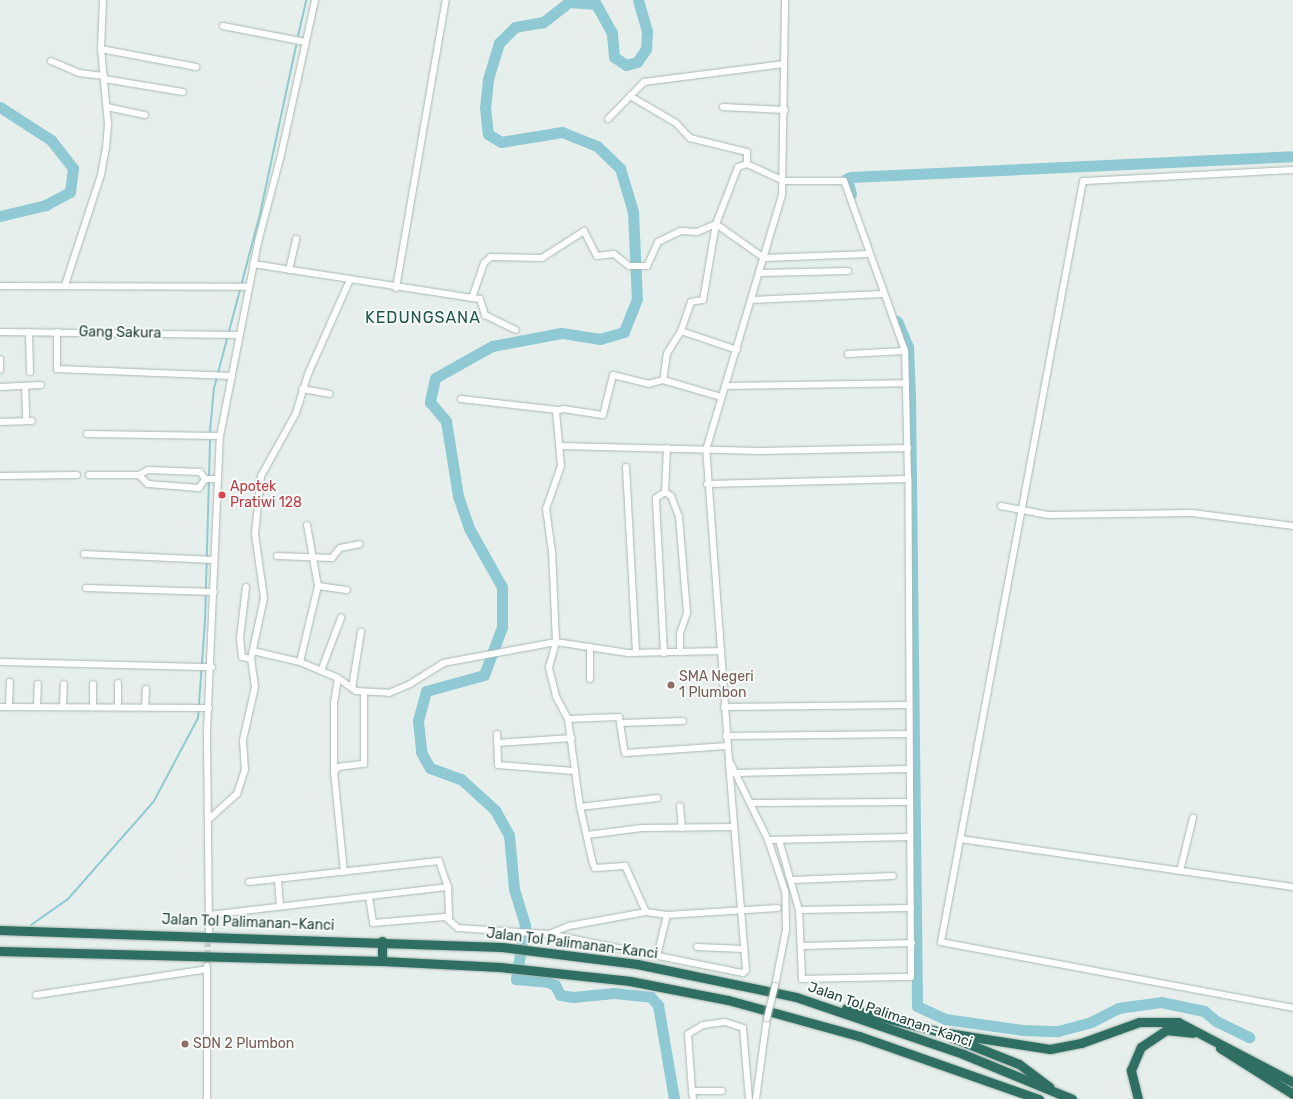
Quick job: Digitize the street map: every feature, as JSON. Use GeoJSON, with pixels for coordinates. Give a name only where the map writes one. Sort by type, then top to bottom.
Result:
{"type":"FeatureCollection","features":[{"type":"Feature","properties":{"kind":"highway","name":"Jalan Tol Palimanan–Kanci"},"geometry":{"type":"LineString","coordinates":[[0,930],[382,941],[502,947],[637,964],[796,997],[963,1054],[1072,1099]]}},
{"type":"Feature","properties":{"kind":"highway"},"geometry":{"type":"LineString","coordinates":[[382,941],[382,961]]}},
{"type":"Feature","properties":{"kind":"highway","name":"Jalan Tol Palimanan–Kanci"},"geometry":{"type":"LineString","coordinates":[[0,951],[382,961],[500,967],[630,981],[728,1000],[909,1052],[1039,1099]]}},
{"type":"Feature","properties":{"kind":"highway"},"geometry":{"type":"LineString","coordinates":[[796,997],[941,1032],[1050,1049],[1081,1043],[1139,1022],[1164,1020],[1193,1027],[1293,1082]]}},
{"type":"Feature","properties":{"kind":"highway"},"geometry":{"type":"LineString","coordinates":[[1138,1099],[1131,1078],[1136,1054],[1154,1034],[1175,1029],[1203,1037],[1293,1094]]}},
{"type":"Feature","properties":{"kind":"highway"},"geometry":{"type":"LineString","coordinates":[[941,1032],[1019,1064],[1056,1093]]}},
{"type":"Feature","properties":{"kind":"street"},"geometry":{"type":"LineString","coordinates":[[64,285],[101,176],[108,124],[100,49],[103,0]]}},
{"type":"Feature","properties":{"kind":"street"},"geometry":{"type":"LineString","coordinates":[[209,931],[207,708],[209,667],[208,592],[212,560],[211,479],[232,376],[236,334],[245,286],[253,264],[315,0]]}},
{"type":"Feature","properties":{"kind":"street"},"geometry":{"type":"LineString","coordinates":[[396,288],[446,0]]}},
{"type":"Feature","properties":{"kind":"street"},"geometry":{"type":"LineString","coordinates":[[249,882],[440,861],[448,887],[449,918],[458,928],[536,932],[740,974],[746,970],[726,736],[721,651],[707,484],[706,450],[760,273],[784,181],[785,0]]}},
{"type":"Feature","properties":{"kind":"street"},"geometry":{"type":"LineString","coordinates":[[223,26],[305,42]]}},
{"type":"Feature","properties":{"kind":"street"},"geometry":{"type":"LineString","coordinates":[[100,49],[196,67]]}},
{"type":"Feature","properties":{"kind":"street"},"geometry":{"type":"LineString","coordinates":[[51,61],[79,73],[183,92]]}},
{"type":"Feature","properties":{"kind":"street"},"geometry":{"type":"LineString","coordinates":[[608,119],[646,81],[784,64]]}},
{"type":"Feature","properties":{"kind":"street"},"geometry":{"type":"LineString","coordinates":[[630,96],[676,123],[690,138],[747,152],[747,164]]}},
{"type":"Feature","properties":{"kind":"street"},"geometry":{"type":"LineString","coordinates":[[107,107],[145,115]]}},
{"type":"Feature","properties":{"kind":"street"},"geometry":{"type":"LineString","coordinates":[[723,107],[785,110]]}},
{"type":"Feature","properties":{"kind":"street"},"geometry":{"type":"LineString","coordinates":[[663,380],[667,353],[681,331],[691,302],[703,300],[716,224],[738,167],[747,164],[784,181],[843,179],[883,294],[905,351],[908,448],[908,802],[913,975],[909,978],[809,981],[801,976],[802,946],[799,910],[792,880],[779,840]]}},
{"type":"Feature","properties":{"kind":"street"},"geometry":{"type":"LineString","coordinates":[[1293,170],[1083,181],[1023,510],[941,942],[1293,1008]]}},
{"type":"Feature","properties":{"kind":"street"},"geometry":{"type":"LineString","coordinates":[[472,298],[488,258],[542,258],[582,231],[596,256],[615,255],[631,266],[646,266],[651,264],[652,249],[658,242],[681,231],[697,232],[716,224]]}},
{"type":"Feature","properties":{"kind":"street"},"geometry":{"type":"LineString","coordinates":[[716,224],[764,258],[869,254]]}},
{"type":"Feature","properties":{"kind":"street"},"geometry":{"type":"LineString","coordinates":[[290,270],[296,239]]}},
{"type":"Feature","properties":{"kind":"street"},"geometry":{"type":"LineString","coordinates":[[253,264],[349,282],[480,299],[486,315],[516,330]]}},
{"type":"Feature","properties":{"kind":"street"},"geometry":{"type":"LineString","coordinates":[[760,273],[848,271]]}},
{"type":"Feature","properties":{"kind":"street"},"geometry":{"type":"LineString","coordinates":[[209,819],[236,796],[243,778],[243,740],[256,687],[251,659],[264,598],[255,534],[259,485],[270,456],[295,415],[302,389],[349,282]]}},
{"type":"Feature","properties":{"kind":"street"},"geometry":{"type":"LineString","coordinates":[[0,286],[245,286]]}},
{"type":"Feature","properties":{"kind":"street"},"geometry":{"type":"LineString","coordinates":[[751,300],[883,294]]}},
{"type":"Feature","properties":{"kind":"street"},"geometry":{"type":"LineString","coordinates":[[681,331],[737,350]]}},
{"type":"Feature","properties":{"kind":"street","name":"Gang Sakura"},"geometry":{"type":"LineString","coordinates":[[0,332],[222,332],[236,334]]}},
{"type":"Feature","properties":{"kind":"street"},"geometry":{"type":"LineString","coordinates":[[29,332],[30,372]]}},
{"type":"Feature","properties":{"kind":"street"},"geometry":{"type":"LineString","coordinates":[[57,332],[58,369],[232,376]]}},
{"type":"Feature","properties":{"kind":"street"},"geometry":{"type":"LineString","coordinates":[[848,354],[905,351]]}},
{"type":"Feature","properties":{"kind":"street"},"geometry":{"type":"LineString","coordinates":[[0,359],[0,370]]}},
{"type":"Feature","properties":{"kind":"street"},"geometry":{"type":"LineString","coordinates":[[461,399],[603,416],[613,375],[648,384],[663,380],[721,397]]}},
{"type":"Feature","properties":{"kind":"street"},"geometry":{"type":"LineString","coordinates":[[725,386],[906,382]]}},
{"type":"Feature","properties":{"kind":"street"},"geometry":{"type":"LineString","coordinates":[[0,387],[41,385]]}},
{"type":"Feature","properties":{"kind":"street"},"geometry":{"type":"LineString","coordinates":[[0,422],[29,421],[25,386]]}},
{"type":"Feature","properties":{"kind":"street"},"geometry":{"type":"LineString","coordinates":[[302,389],[330,394]]}},
{"type":"Feature","properties":{"kind":"street"},"geometry":{"type":"LineString","coordinates":[[557,410],[561,466],[546,509],[552,552],[556,642],[549,669],[556,696],[568,719],[572,738],[574,771],[580,807],[594,867],[625,866],[646,912]]}},
{"type":"Feature","properties":{"kind":"street"},"geometry":{"type":"LineString","coordinates":[[87,434],[220,436]]}},
{"type":"Feature","properties":{"kind":"street"},"geometry":{"type":"LineString","coordinates":[[560,446],[706,450],[908,448]]}},
{"type":"Feature","properties":{"kind":"street"},"geometry":{"type":"LineString","coordinates":[[665,492],[668,448]]}},
{"type":"Feature","properties":{"kind":"street"},"geometry":{"type":"LineString","coordinates":[[626,467],[636,654]]}},
{"type":"Feature","properties":{"kind":"street"},"geometry":{"type":"LineString","coordinates":[[89,475],[139,475],[148,470],[200,472],[211,479]]}},
{"type":"Feature","properties":{"kind":"street"},"geometry":{"type":"LineString","coordinates":[[0,476],[77,475]]}},
{"type":"Feature","properties":{"kind":"street"},"geometry":{"type":"LineString","coordinates":[[139,475],[147,484],[158,486],[200,488],[211,479]]}},
{"type":"Feature","properties":{"kind":"street"},"geometry":{"type":"LineString","coordinates":[[707,484],[908,479]]}},
{"type":"Feature","properties":{"kind":"street"},"geometry":{"type":"LineString","coordinates":[[665,492],[671,496],[679,517],[687,613],[679,636],[680,652]]}},
{"type":"Feature","properties":{"kind":"street"},"geometry":{"type":"LineString","coordinates":[[664,653],[656,498],[665,492]]}},
{"type":"Feature","properties":{"kind":"street"},"geometry":{"type":"LineString","coordinates":[[1001,506],[1048,515],[1192,514],[1293,526]]}},
{"type":"Feature","properties":{"kind":"street"},"geometry":{"type":"LineString","coordinates":[[300,662],[318,586],[308,525]]}},
{"type":"Feature","properties":{"kind":"street"},"geometry":{"type":"LineString","coordinates":[[276,556],[314,555],[333,558],[340,548],[360,544]]}},
{"type":"Feature","properties":{"kind":"street"},"geometry":{"type":"LineString","coordinates":[[84,554],[212,560]]}},
{"type":"Feature","properties":{"kind":"street"},"geometry":{"type":"LineString","coordinates":[[318,586],[347,590]]}},
{"type":"Feature","properties":{"kind":"street"},"geometry":{"type":"LineString","coordinates":[[246,587],[240,638],[242,657],[251,659]]}},
{"type":"Feature","properties":{"kind":"street"},"geometry":{"type":"LineString","coordinates":[[86,588],[208,592]]}},
{"type":"Feature","properties":{"kind":"street"},"geometry":{"type":"LineString","coordinates":[[321,671],[341,618]]}},
{"type":"Feature","properties":{"kind":"street"},"geometry":{"type":"LineString","coordinates":[[352,688],[360,632]]}},
{"type":"Feature","properties":{"kind":"street"},"geometry":{"type":"LineString","coordinates":[[253,651],[300,662],[338,678],[352,688],[364,693],[394,692],[437,665],[497,652],[556,642],[636,654],[721,651]]}},
{"type":"Feature","properties":{"kind":"street"},"geometry":{"type":"LineString","coordinates":[[590,647],[590,679]]}},
{"type":"Feature","properties":{"kind":"street"},"geometry":{"type":"LineString","coordinates":[[2,662],[209,667]]}},
{"type":"Feature","properties":{"kind":"street"},"geometry":{"type":"LineString","coordinates":[[338,678],[334,703],[334,770],[344,872]]}},
{"type":"Feature","properties":{"kind":"street"},"geometry":{"type":"LineString","coordinates":[[9,707],[10,682]]}},
{"type":"Feature","properties":{"kind":"street"},"geometry":{"type":"LineString","coordinates":[[118,683],[118,707]]}},
{"type":"Feature","properties":{"kind":"street"},"geometry":{"type":"LineString","coordinates":[[37,707],[38,684]]}},
{"type":"Feature","properties":{"kind":"street"},"geometry":{"type":"LineString","coordinates":[[63,707],[64,684]]}},
{"type":"Feature","properties":{"kind":"street"},"geometry":{"type":"LineString","coordinates":[[92,684],[93,707]]}},
{"type":"Feature","properties":{"kind":"street"},"geometry":{"type":"LineString","coordinates":[[145,707],[146,689]]}},
{"type":"Feature","properties":{"kind":"street"},"geometry":{"type":"LineString","coordinates":[[334,770],[364,764],[364,693]]}},
{"type":"Feature","properties":{"kind":"street"},"geometry":{"type":"LineString","coordinates":[[724,707],[908,705]]}},
{"type":"Feature","properties":{"kind":"street"},"geometry":{"type":"LineString","coordinates":[[0,707],[207,708]]}},
{"type":"Feature","properties":{"kind":"street"},"geometry":{"type":"LineString","coordinates":[[568,719],[619,717],[625,754],[727,746]]}},
{"type":"Feature","properties":{"kind":"street"},"geometry":{"type":"LineString","coordinates":[[621,723],[683,721]]}},
{"type":"Feature","properties":{"kind":"street"},"geometry":{"type":"LineString","coordinates":[[497,734],[498,765],[574,771]]}},
{"type":"Feature","properties":{"kind":"street"},"geometry":{"type":"LineString","coordinates":[[726,736],[909,734]]}},
{"type":"Feature","properties":{"kind":"street"},"geometry":{"type":"LineString","coordinates":[[497,743],[572,738]]}},
{"type":"Feature","properties":{"kind":"street"},"geometry":{"type":"LineString","coordinates":[[729,760],[752,803],[780,870],[787,914],[775,986],[767,1018],[756,1099]]}},
{"type":"Feature","properties":{"kind":"street"},"geometry":{"type":"LineString","coordinates":[[736,773],[908,769]]}},
{"type":"Feature","properties":{"kind":"street"},"geometry":{"type":"LineString","coordinates":[[580,807],[657,798]]}},
{"type":"Feature","properties":{"kind":"street"},"geometry":{"type":"LineString","coordinates":[[752,803],[908,802]]}},
{"type":"Feature","properties":{"kind":"street"},"geometry":{"type":"LineString","coordinates":[[680,806],[682,828]]}},
{"type":"Feature","properties":{"kind":"street"},"geometry":{"type":"LineString","coordinates":[[1180,871],[1194,818]]}},
{"type":"Feature","properties":{"kind":"street"},"geometry":{"type":"LineString","coordinates":[[587,835],[626,829],[734,827]]}},
{"type":"Feature","properties":{"kind":"street"},"geometry":{"type":"LineString","coordinates":[[768,840],[909,837]]}},
{"type":"Feature","properties":{"kind":"street"},"geometry":{"type":"LineString","coordinates":[[960,839],[1293,887]]}},
{"type":"Feature","properties":{"kind":"street"},"geometry":{"type":"LineString","coordinates":[[792,880],[893,876]]}},
{"type":"Feature","properties":{"kind":"street"},"geometry":{"type":"LineString","coordinates":[[278,879],[280,906]]}},
{"type":"Feature","properties":{"kind":"street"},"geometry":{"type":"LineString","coordinates":[[209,915],[448,887]]}},
{"type":"Feature","properties":{"kind":"street"},"geometry":{"type":"LineString","coordinates":[[369,896],[372,923],[449,918]]}},
{"type":"Feature","properties":{"kind":"street"},"geometry":{"type":"LineString","coordinates":[[549,934],[569,926],[646,912],[666,915],[778,908]]}},
{"type":"Feature","properties":{"kind":"street"},"geometry":{"type":"LineString","coordinates":[[799,910],[911,908]]}},
{"type":"Feature","properties":{"kind":"street"},"geometry":{"type":"LineString","coordinates":[[657,956],[666,915]]}},
{"type":"Feature","properties":{"kind":"street"},"geometry":{"type":"LineString","coordinates":[[802,946],[912,943]]}},
{"type":"Feature","properties":{"kind":"street"},"geometry":{"type":"LineString","coordinates":[[697,947],[744,949]]}},
{"type":"Feature","properties":{"kind":"street"},"geometry":{"type":"LineString","coordinates":[[36,995],[207,967],[207,1099]]}},
{"type":"Feature","properties":{"kind":"street"},"geometry":{"type":"LineString","coordinates":[[693,1099],[688,1034],[703,1025],[725,1022],[743,1028],[749,1099]]}},
{"type":"Feature","properties":{"kind":"street"},"geometry":{"type":"LineString","coordinates":[[692,1091],[722,1091]]}},
{"type":"Feature","properties":{"kind":"waterway"},"geometry":{"type":"LineString","coordinates":[[298,36],[306,0]]}},
{"type":"Feature","properties":{"kind":"waterway"},"geometry":{"type":"LineString","coordinates":[[638,0],[647,31],[646,49],[637,62],[626,65],[614,57],[612,33],[596,4],[569,2],[543,22],[515,27],[499,43],[488,80],[485,107],[488,134],[501,142],[562,132],[597,146],[620,168],[633,212],[637,299],[624,332],[600,339],[561,333],[492,346],[435,378],[430,402],[446,421],[458,496],[470,530],[502,587],[502,627],[484,675],[426,691],[418,721],[421,752],[430,768],[461,779],[495,810],[509,835],[514,889],[525,925],[516,979],[548,982],[555,985],[560,995],[573,997],[614,993],[651,997],[658,1005],[674,1099]]}},
{"type":"Feature","properties":{"kind":"waterway"},"geometry":{"type":"LineString","coordinates":[[210,431],[214,388],[260,214],[296,46]]}},
{"type":"Feature","properties":{"kind":"waterway"},"geometry":{"type":"LineString","coordinates":[[0,107],[51,140],[73,168],[70,192],[46,205],[0,216]]}},
{"type":"Feature","properties":{"kind":"waterway"},"geometry":{"type":"LineString","coordinates":[[851,194],[847,179],[851,177],[1293,156]]}},
{"type":"Feature","properties":{"kind":"waterway"},"geometry":{"type":"LineString","coordinates":[[897,321],[908,347],[910,394],[917,1006],[945,1019],[1022,1030],[1058,1031],[1091,1022],[1118,1008],[1161,1002],[1204,1011],[1216,1021],[1249,1037]]}},
{"type":"Feature","properties":{"kind":"waterway"},"geometry":{"type":"LineString","coordinates":[[31,925],[68,899],[154,801],[198,718],[205,621],[210,441]]}},
{"type":"Feature","properties":{"kind":"tunnel"},"geometry":{"type":"LineString","coordinates":[[207,965],[208,935]]}},
{"type":"Feature","properties":{"kind":"place","name":"Apotek Pratiwi 128"},"geometry":{"type":"Point","coordinates":[222,495]}},
{"type":"Feature","properties":{"kind":"place","name":"SMA Negeri 1 Plumbon"},"geometry":{"type":"Point","coordinates":[671,685]}},
{"type":"Feature","properties":{"kind":"place","name":"SDN 2 Plumbon"},"geometry":{"type":"Point","coordinates":[185,1044]}},
{"type":"Feature","properties":{"kind":"district","name":"KEDUNGSANA"},"geometry":{"type":"Point","coordinates":[423,318]}}]}
